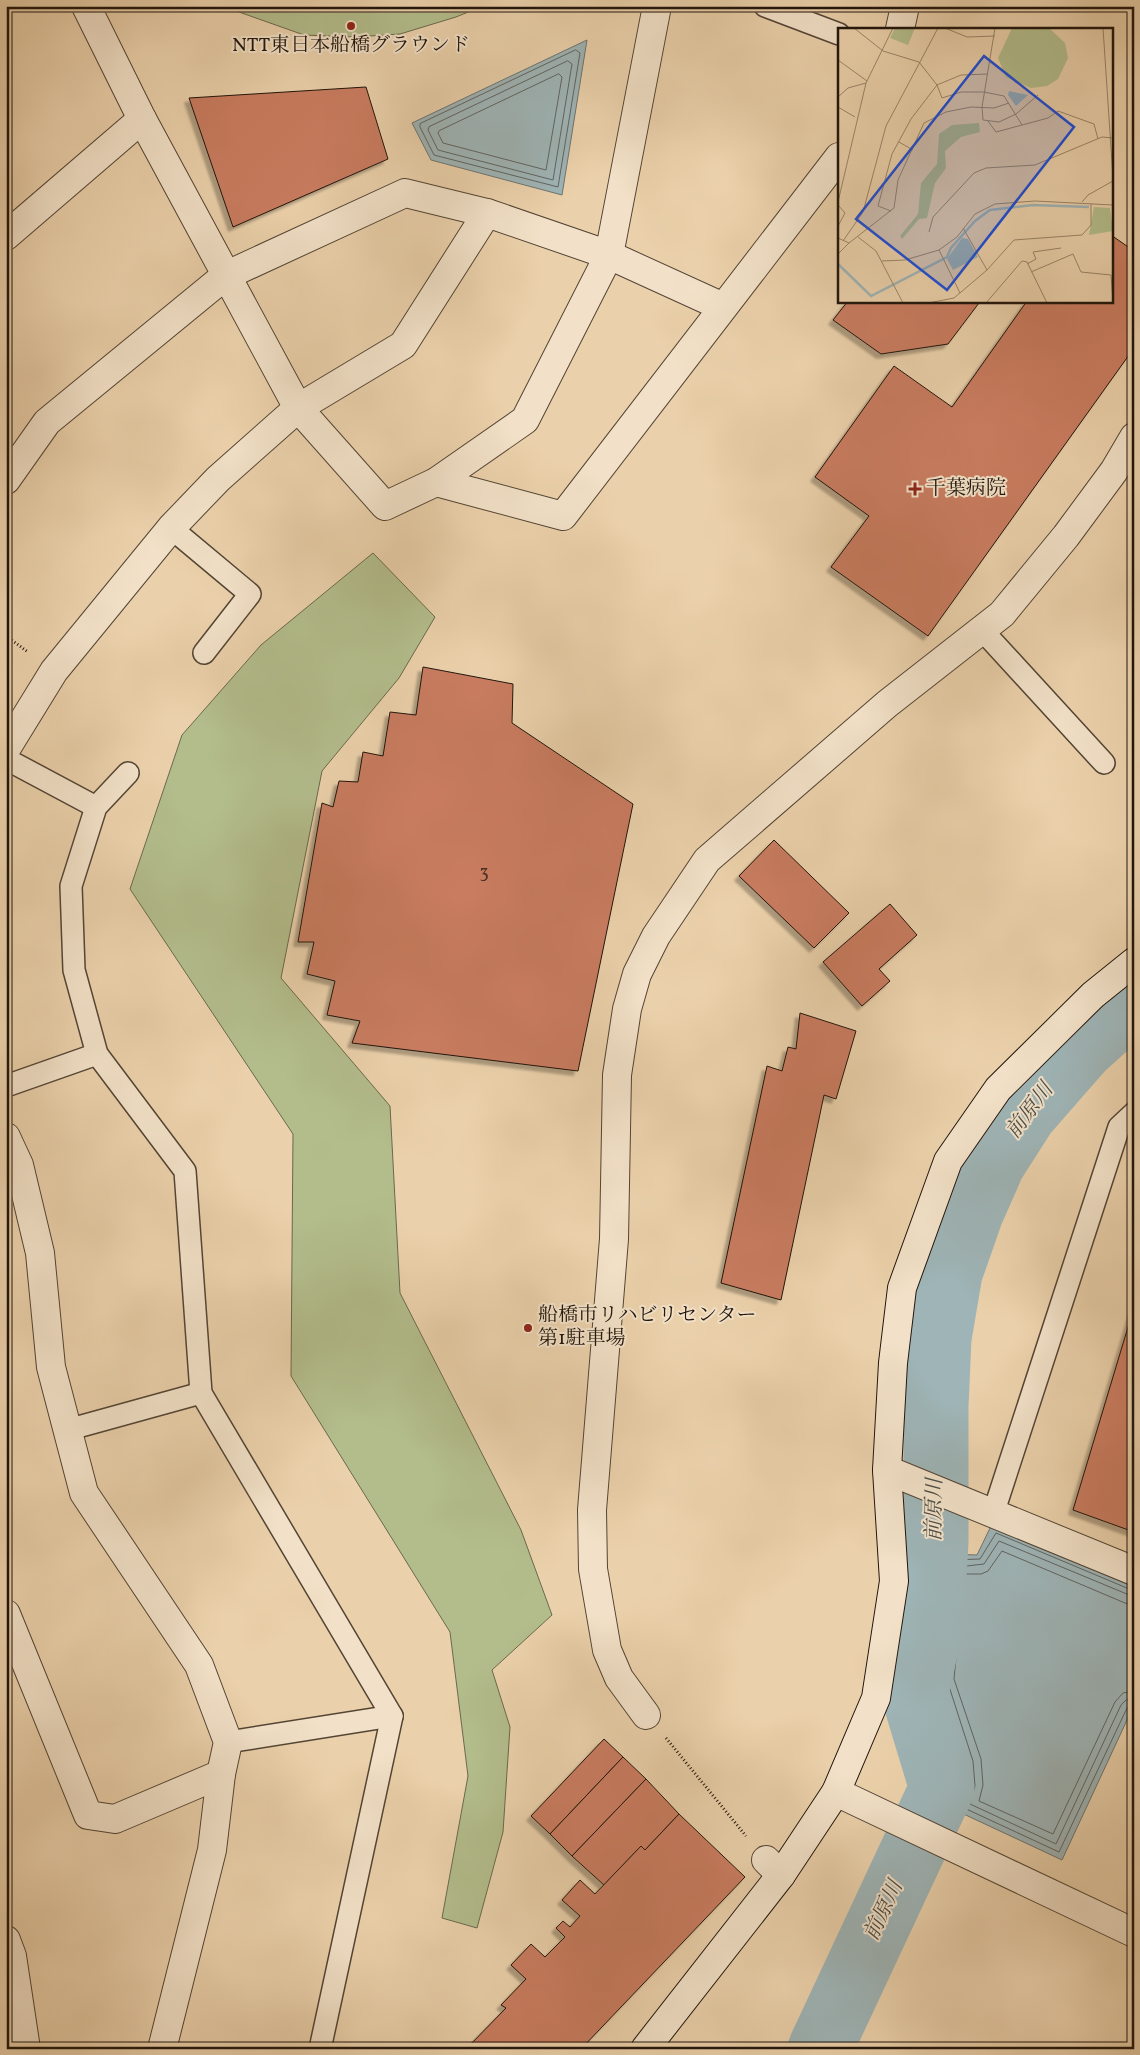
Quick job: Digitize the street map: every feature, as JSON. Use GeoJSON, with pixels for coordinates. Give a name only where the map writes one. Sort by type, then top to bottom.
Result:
{"type":"FeatureCollection","features":[{"type":"Feature","properties":{"kind":"street"},"geometry":{"type":"LineString","coordinates":[[86,6],[142,119],[225,276],[298,408],[385,506],[436,482],[526,420],[609,255],[657,6]]}},
{"type":"Feature","properties":{"kind":"street"},"geometry":{"type":"LineString","coordinates":[[900,28],[905,6]]}},
{"type":"Feature","properties":{"kind":"street"},"geometry":{"type":"LineString","coordinates":[[6,236],[142,119]]}},
{"type":"Feature","properties":{"kind":"street"},"geometry":{"type":"LineString","coordinates":[[436,482],[563,516],[838,158]]}},
{"type":"Feature","properties":{"kind":"street"},"geometry":{"type":"LineString","coordinates":[[6,480],[46,422],[225,276],[405,193],[487,213],[609,255],[723,307]]}},
{"type":"Feature","properties":{"kind":"street"},"geometry":{"type":"LineString","coordinates":[[6,749],[54,671],[171,528],[218,479],[298,408],[403,344],[487,213]]}},
{"type":"Feature","properties":{"kind":"street"},"geometry":{"type":"LineString","coordinates":[[646,1714],[619,1678],[607,1650],[593,1569],[592,1510],[614,1239],[617,1075],[626,1009],[634,983],[656,936],[707,860],[886,704],[1002,614],[1066,536],[1114,471],[1134,437]]}},
{"type":"Feature","properties":{"kind":"street"},"geometry":{"type":"LineString","coordinates":[[645,2049],[773,1867],[836,1792],[876,1698],[894,1581],[887,1470],[893,1363],[902,1288],[948,1161],[998,1088],[1093,995],[1134,962]]}},
{"type":"Feature","properties":{"kind":"street"},"geometry":{"type":"LineString","coordinates":[[6,1137],[40,1253],[51,1367],[84,1493],[199,1665],[228,1742],[221,1774],[212,1850],[162,2049]]}},
{"type":"Feature","properties":{"kind":"street"},"geometry":{"type":"LineString","coordinates":[[887,1470],[1134,1571]]}},
{"type":"Feature","properties":{"kind":"street"},"geometry":{"type":"LineString","coordinates":[[6,1614],[88,1815],[115,1820],[221,1774]]}},
{"type":"Feature","properties":{"kind":"street"},"geometry":{"type":"LineString","coordinates":[[836,1792],[1134,1934]]}},
{"type":"Feature","properties":{"kind":"street"},"geometry":{"type":"LineString","coordinates":[[6,1940],[12,1956],[26,2049]]}},
{"type":"Feature","properties":{"kind":"lane"},"geometry":{"type":"LineString","coordinates":[[764,6],[838,34]]}},
{"type":"Feature","properties":{"kind":"lane"},"geometry":{"type":"LineString","coordinates":[[171,528],[250,594],[204,653]]}},
{"type":"Feature","properties":{"kind":"lane"},"geometry":{"type":"LineString","coordinates":[[982,630],[1104,763]]}},
{"type":"Feature","properties":{"kind":"lane"},"geometry":{"type":"LineString","coordinates":[[6,758],[96,807]]}},
{"type":"Feature","properties":{"kind":"lane"},"geometry":{"type":"LineString","coordinates":[[128,773],[96,807],[71,886],[74,970],[97,1054],[185,1171],[201,1393],[392,1716],[320,2049]]}},
{"type":"Feature","properties":{"kind":"lane"},"geometry":{"type":"LineString","coordinates":[[6,1086],[97,1054]]}},
{"type":"Feature","properties":{"kind":"lane"},"geometry":{"type":"LineString","coordinates":[[993,1514],[1119,1127],[1134,1113]]}},
{"type":"Feature","properties":{"kind":"lane"},"geometry":{"type":"LineString","coordinates":[[67,1430],[201,1393]]}},
{"type":"Feature","properties":{"kind":"lane"},"geometry":{"type":"LineString","coordinates":[[228,1742],[392,1716]]}},
{"type":"Feature","properties":{"kind":"path"},"geometry":{"type":"LineString","coordinates":[[646,1714],[773,1867]]}},
{"type":"Feature","properties":{"kind":"green space","name":"NTT東日本船橋グラウンド"},"geometry":{"type":"Polygon","coordinates":[[[222,6],[483,6],[456,17],[400,34],[354,37],[304,35],[222,6]]]}},
{"type":"Feature","properties":{"kind":"green space"},"geometry":{"type":"Polygon","coordinates":[[[373,553],[435,617],[399,678],[322,771],[281,978],[390,1106],[400,1293],[521,1530],[552,1615],[492,1670],[510,1727],[503,1832],[477,1928],[442,1918],[468,1776],[450,1632],[291,1376],[293,1134],[130,889],[182,735],[261,645],[373,553]]]}},
{"type":"Feature","properties":{"kind":"water"},"geometry":{"type":"Polygon","coordinates":[[[587,40],[562,195],[431,160],[412,123],[587,40]]]}},
{"type":"Feature","properties":{"kind":"water"},"geometry":{"type":"Polygon","coordinates":[[[991,1526],[1134,1587],[1134,1705],[1062,1860],[955,1810],[964,1785],[962,1763],[936,1681],[947,1554],[977,1555],[991,1526]]]}},
{"type":"Feature","properties":{"kind":"building"},"geometry":{"type":"Polygon","coordinates":[[[366,87],[388,159],[233,227],[189,98],[366,87]]]}},
{"type":"Feature","properties":{"kind":"building"},"geometry":{"type":"Polygon","coordinates":[[[1112,236],[1134,251],[1134,348],[928,636],[831,567],[869,516],[815,477],[894,366],[952,407],[1026,302],[1112,302],[1112,236]]]}},
{"type":"Feature","properties":{"kind":"building"},"geometry":{"type":"Polygon","coordinates":[[[847,302],[979,303],[948,344],[881,354],[833,320],[847,302]]]}},
{"type":"Feature","properties":{"kind":"building"},"geometry":{"type":"Polygon","coordinates":[[[423,667],[513,684],[512,723],[633,804],[578,1071],[352,1043],[360,1021],[327,1015],[335,981],[307,974],[314,942],[298,942],[322,803],[333,807],[339,781],[358,782],[363,752],[383,756],[390,712],[416,715],[423,667]]]}},
{"type":"Feature","properties":{"kind":"building"},"geometry":{"type":"Polygon","coordinates":[[[774,840],[849,913],[814,948],[739,876],[774,840]]]}},
{"type":"Feature","properties":{"kind":"building"},"geometry":{"type":"Polygon","coordinates":[[[890,904],[917,935],[879,969],[890,981],[862,1006],[823,962],[890,904]]]}},
{"type":"Feature","properties":{"kind":"building"},"geometry":{"type":"Polygon","coordinates":[[[800,1013],[856,1031],[836,1099],[824,1095],[781,1300],[721,1283],[767,1066],[782,1071],[788,1047],[796,1049],[800,1013]]]}},
{"type":"Feature","properties":{"kind":"building"},"geometry":{"type":"Polygon","coordinates":[[[1134,1307],[1134,1532],[1073,1510],[1134,1307]]]}},
{"type":"Feature","properties":{"kind":"building"},"geometry":{"type":"Polygon","coordinates":[[[604,1739],[623,1757],[550,1834],[531,1816],[604,1739]]]}},
{"type":"Feature","properties":{"kind":"building"},"geometry":{"type":"Polygon","coordinates":[[[623,1757],[646,1779],[572,1856],[550,1834],[623,1757]]]}},
{"type":"Feature","properties":{"kind":"building"},"geometry":{"type":"Polygon","coordinates":[[[646,1779],[679,1814],[645,1850],[641,1846],[604,1885],[572,1856],[646,1779]]]}},
{"type":"Feature","properties":{"kind":"building"},"geometry":{"type":"Polygon","coordinates":[[[679,1814],[745,1877],[581,2049],[466,2049],[506,2008],[501,2005],[526,1979],[511,1965],[531,1944],[545,1957],[565,1937],[556,1928],[563,1921],[570,1927],[580,1916],[562,1900],[580,1880],[595,1894],[641,1846],[645,1850],[679,1814]]]}},
{"type":"Feature","properties":{"kind":"waterway","name":"前原川"},"geometry":{"type":"LineString","coordinates":[[820,2049],[942,1788],[915,1699],[926,1647],[933,1595],[936,1542],[936,1406],[939,1338],[950,1273],[971,1213],[993,1163],[1025,1113],[1081,1049],[1134,1001]]}},
{"type":"Feature","properties":{"kind":"place","name":"NTT東日本船橋グラウンド"},"geometry":{"type":"Point","coordinates":[351,26]}},
{"type":"Feature","properties":{"kind":"place","name":"千葉病院"},"geometry":{"type":"Point","coordinates":[915,489]}},
{"type":"Feature","properties":{"kind":"place","name":"船橋市リハビリセンター 第1駐車場"},"geometry":{"type":"Point","coordinates":[528,1328]}}]}
